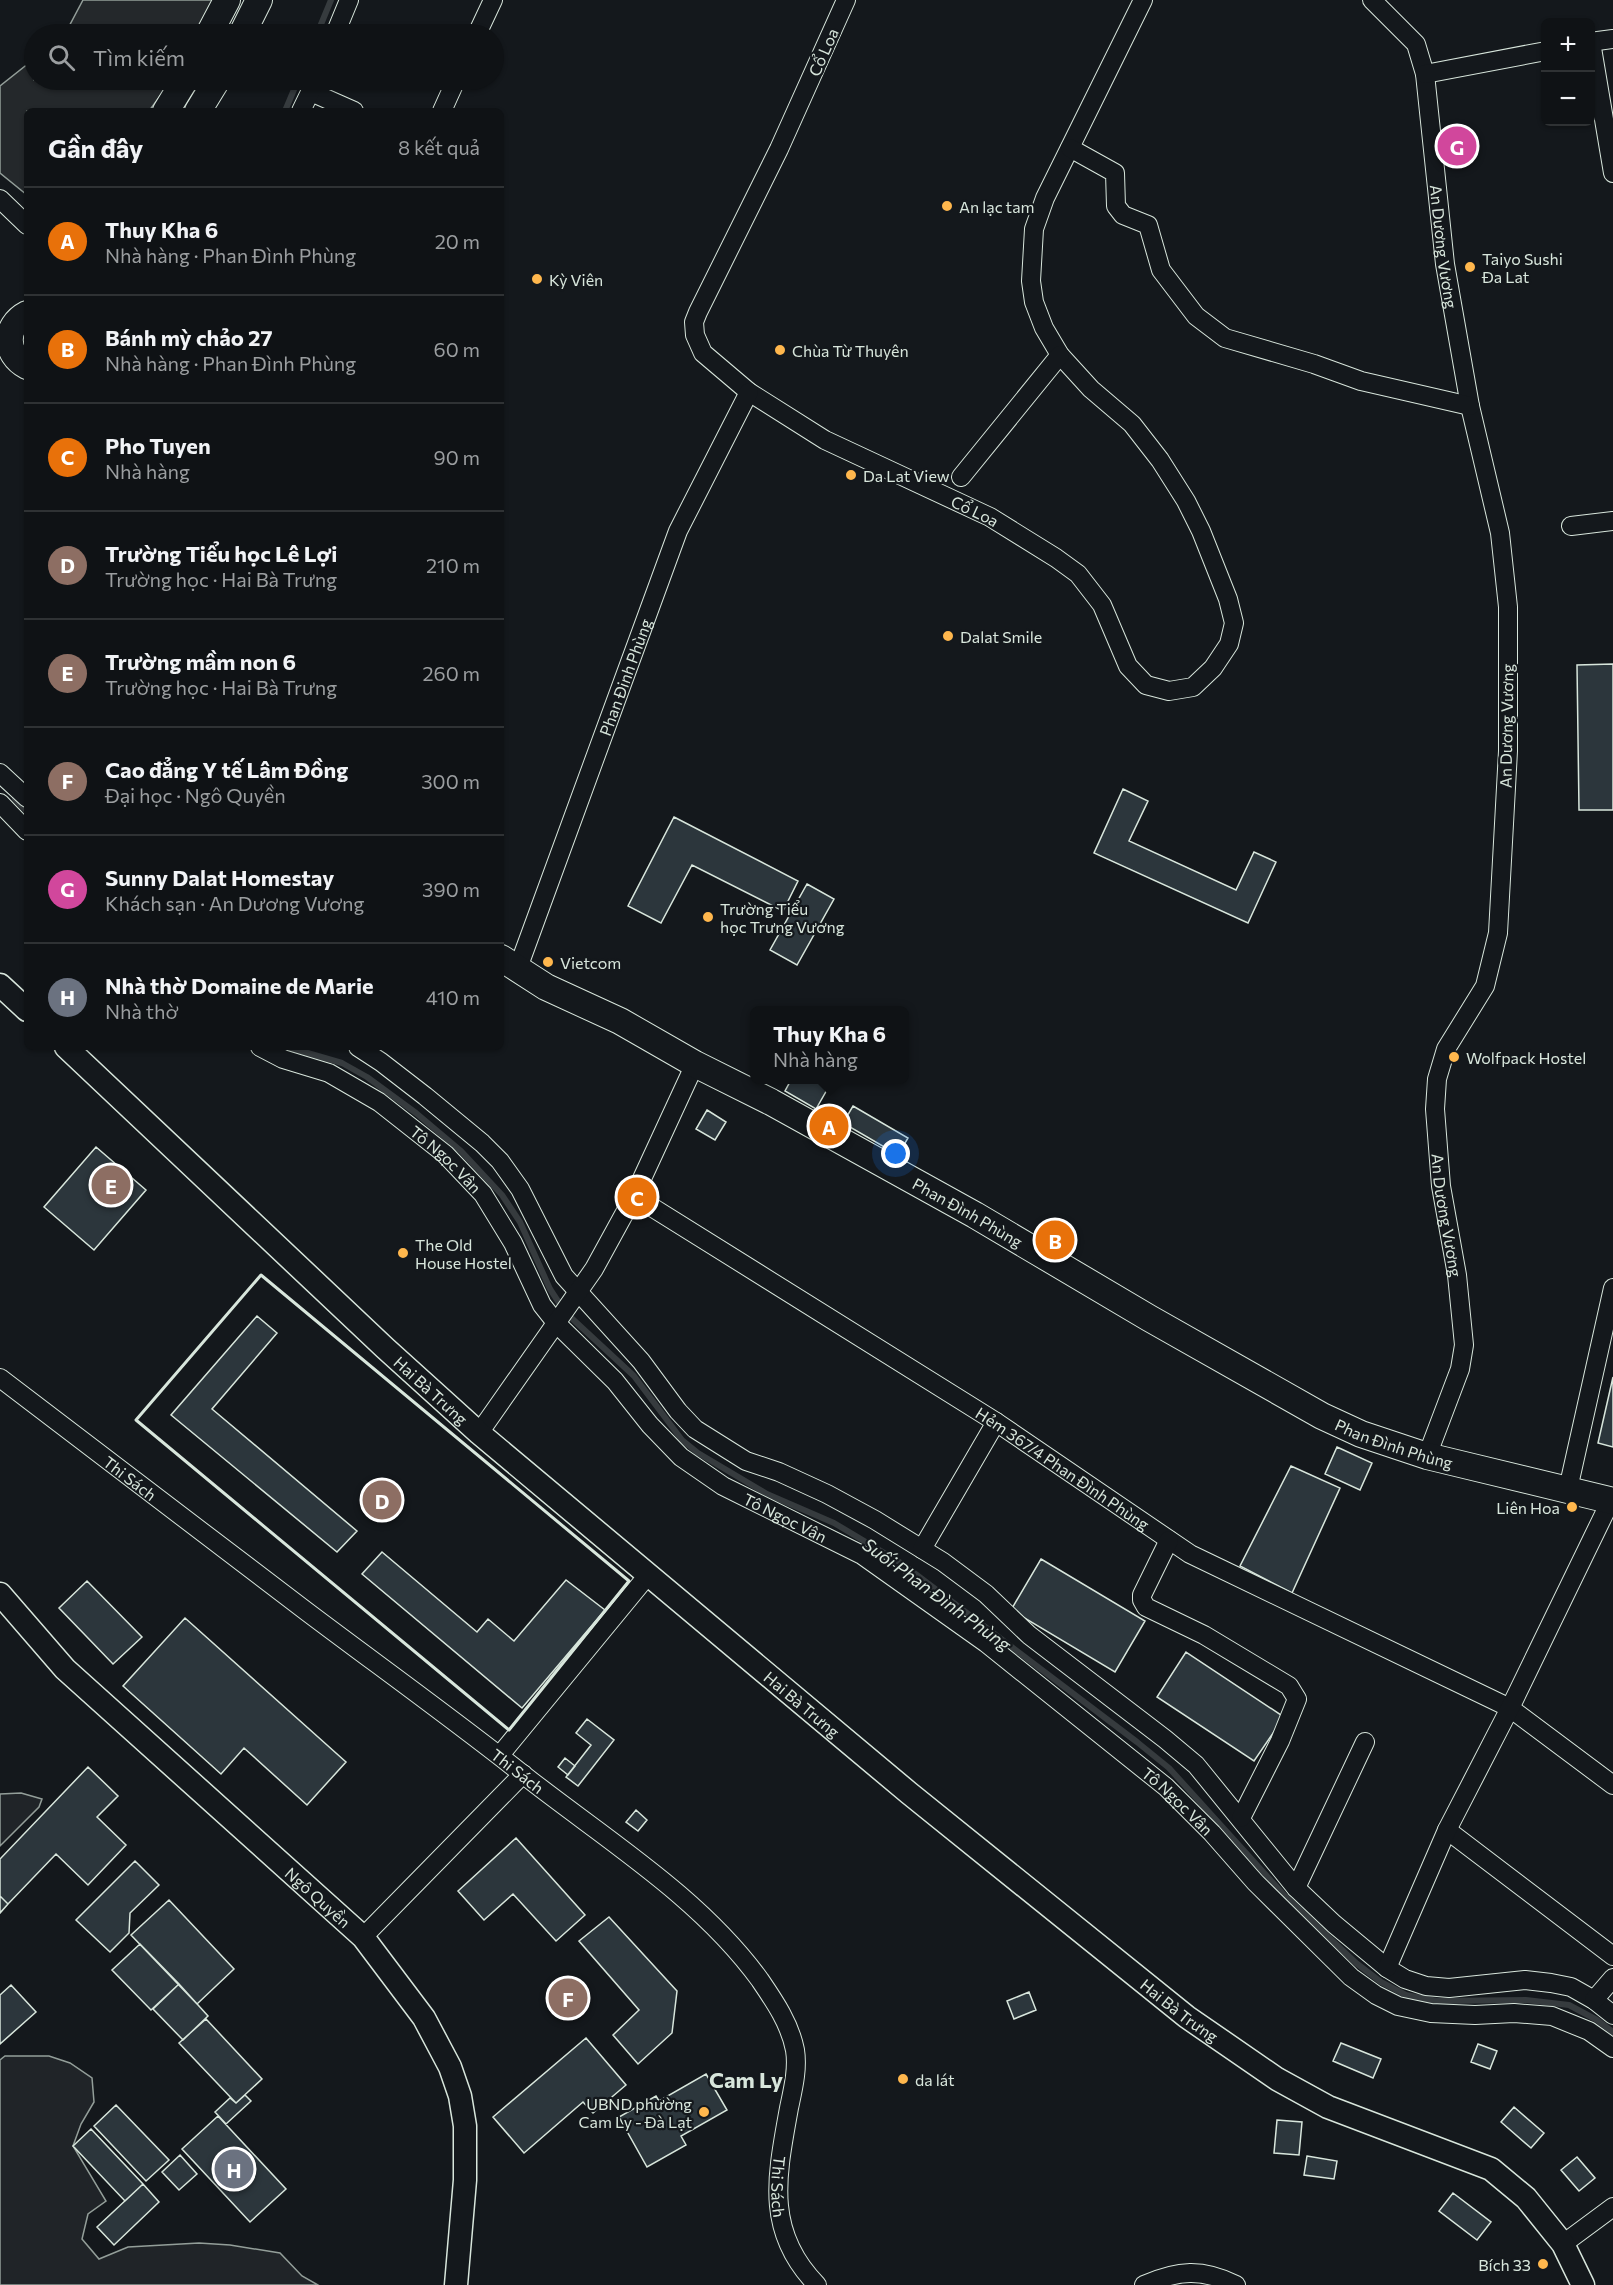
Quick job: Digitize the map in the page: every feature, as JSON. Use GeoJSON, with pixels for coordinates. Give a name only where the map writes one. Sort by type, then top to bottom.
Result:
{"type":"FeatureCollection","features":[{"type":"Feature","properties":{"kind":"main road"},"geometry":{"type":"LineString","coordinates":[[214,24],[227,0]]}},
{"type":"Feature","properties":{"kind":"main road"},"geometry":{"type":"LineString","coordinates":[[247,24],[259,0]]}},
{"type":"Feature","properties":{"kind":"main road"},"geometry":{"type":"LineString","coordinates":[[168,108],[179,90]]}},
{"type":"Feature","properties":{"kind":"main road"},"geometry":{"type":"LineString","coordinates":[[200,108],[211,90]]}},
{"type":"Feature","properties":{"kind":"main road"},"geometry":{"type":"LineString","coordinates":[[13,361],[10,333],[14,325],[24,317]]}},
{"type":"Feature","properties":{"kind":"main road","name":"Phan Đình Phùng"},"geometry":{"type":"LineString","coordinates":[[509,963],[546,987],[621,1021],[695,1064],[771,1102],[982,1219],[1149,1318],[1322,1416],[1361,1434],[1427,1456],[1612,1500]]}},
{"type":"Feature","properties":{"kind":"street"},"geometry":{"type":"LineString","coordinates":[[339,24],[349,0]]}},
{"type":"Feature","properties":{"kind":"street"},"geometry":{"type":"LineString","coordinates":[[482,24],[493,0]]}},
{"type":"Feature","properties":{"kind":"street","name":"Cổ Loa"},"geometry":{"type":"LineString","coordinates":[[846,0],[779,149],[694,322],[695,335],[703,353],[749,392],[825,440],[990,518],[1056,558],[1078,574],[1102,605],[1128,666],[1146,685],[1169,691],[1193,687],[1214,668],[1229,644],[1234,623],[1228,599],[1201,531],[1186,501],[1147,442],[1132,424],[1091,389],[1060,355],[1044,328],[1034,302],[1031,281],[1034,229],[1045,198],[1143,0]]}},
{"type":"Feature","properties":{"kind":"street","name":"An Dương Vương"},"geometry":{"type":"LineString","coordinates":[[1372,0],[1416,44],[1425,74],[1445,264],[1470,406],[1500,532],[1508,607],[1508,751],[1498,933],[1485,986],[1446,1049],[1437,1079],[1434,1109],[1441,1186],[1457,1275],[1464,1345],[1460,1369],[1427,1456]]}},
{"type":"Feature","properties":{"kind":"street"},"geometry":{"type":"LineString","coordinates":[[1595,41],[1613,39]]}},
{"type":"Feature","properties":{"kind":"street"},"geometry":{"type":"LineString","coordinates":[[1425,74],[1541,52]]}},
{"type":"Feature","properties":{"kind":"street"},"geometry":{"type":"LineString","coordinates":[[1595,66],[1613,173]]}},
{"type":"Feature","properties":{"kind":"street"},"geometry":{"type":"LineString","coordinates":[[302,108],[311,90]]}},
{"type":"Feature","properties":{"kind":"street"},"geometry":{"type":"LineString","coordinates":[[320,90],[349,108]]}},
{"type":"Feature","properties":{"kind":"street"},"geometry":{"type":"LineString","coordinates":[[443,108],[451,90]]}},
{"type":"Feature","properties":{"kind":"street"},"geometry":{"type":"LineString","coordinates":[[1070,148],[1116,173],[1116,206],[1124,216],[1148,225],[1161,270],[1196,316],[1225,338],[1314,364],[1361,381],[1470,406]]}},
{"type":"Feature","properties":{"kind":"street"},"geometry":{"type":"LineString","coordinates":[[0,199],[24,222]]}},
{"type":"Feature","properties":{"kind":"street","name":"Cổ Loa"},"geometry":{"type":"LineString","coordinates":[[961,477],[1060,355]]}},
{"type":"Feature","properties":{"kind":"street","name":"Phan Đinh Phùng"},"geometry":{"type":"LineString","coordinates":[[509,963],[678,531],[749,392]]}},
{"type":"Feature","properties":{"kind":"street"},"geometry":{"type":"LineString","coordinates":[[1571,526],[1613,521]]}},
{"type":"Feature","properties":{"kind":"street"},"geometry":{"type":"LineString","coordinates":[[0,773],[24,795]]}},
{"type":"Feature","properties":{"kind":"street"},"geometry":{"type":"LineString","coordinates":[[0,803],[24,828]]}},
{"type":"Feature","properties":{"kind":"street"},"geometry":{"type":"LineString","coordinates":[[0,985],[24,1007]]}},
{"type":"Feature","properties":{"kind":"street","name":"Hai Bà Trưng"},"geometry":{"type":"LineString","coordinates":[[69,1050],[385,1348],[479,1433],[909,1793],[1196,2023],[1277,2079],[1328,2107],[1491,2169],[1526,2198],[1563,2244],[1583,2285]]}},
{"type":"Feature","properties":{"kind":"street","name":"Tô Ngọc Vân"},"geometry":{"type":"LineString","coordinates":[[266,1050],[283,1059],[329,1073],[379,1102],[446,1154],[483,1194],[513,1243],[542,1305],[557,1324],[615,1381],[650,1425],[681,1457],[723,1485],[862,1555],[986,1643],[1166,1787],[1212,1833],[1255,1882],[1351,1977],[1376,1995],[1398,2006],[1431,2013],[1475,2016],[1514,2013],[1552,2016],[1589,2031],[1613,2048]]}},
{"type":"Feature","properties":{"kind":"street","name":"Tô Ngọc Vân"},"geometry":{"type":"LineString","coordinates":[[363,1050],[425,1096],[482,1143],[500,1161],[520,1189],[559,1270],[577,1295],[641,1361],[678,1411],[695,1429],[746,1461],[779,1472],[827,1494],[922,1548],[986,1594],[1029,1635],[1196,1765],[1296,1888],[1387,1968],[1405,1979],[1426,1986],[1449,1988],[1526,1980],[1571,1987],[1594,2000],[1613,2015]]}},
{"type":"Feature","properties":{"kind":"street"},"geometry":{"type":"LineString","coordinates":[[479,1433],[594,1269],[634,1196],[695,1064]]}},
{"type":"Feature","properties":{"kind":"street","name":"Hẻm 367/4 Phan Đình Phùng"},"geometry":{"type":"LineString","coordinates":[[634,1196],[996,1422],[1190,1554],[1510,1708]]}},
{"type":"Feature","properties":{"kind":"street"},"geometry":{"type":"LineString","coordinates":[[1568,1489],[1613,1288]]}},
{"type":"Feature","properties":{"kind":"street","name":"Thi Sách"},"geometry":{"type":"LineString","coordinates":[[0,1378],[500,1755],[694,1907],[740,1953],[782,2013],[795,2052],[796,2071],[780,2156],[778,2202],[783,2232],[792,2254],[817,2285]]}},
{"type":"Feature","properties":{"kind":"street"},"geometry":{"type":"LineString","coordinates":[[922,1548],[996,1422]]}},
{"type":"Feature","properties":{"kind":"street"},"geometry":{"type":"LineString","coordinates":[[1387,1968],[1447,1830],[1612,1500]]}},
{"type":"Feature","properties":{"kind":"street"},"geometry":{"type":"LineString","coordinates":[[1169,1540],[1142,1595],[1146,1607],[1204,1635],[1289,1686],[1297,1698],[1280,1741],[1241,1818]]}},
{"type":"Feature","properties":{"kind":"street"},"geometry":{"type":"LineString","coordinates":[[500,1755],[648,1575]]}},
{"type":"Feature","properties":{"kind":"street","name":"Ngô Quyền"},"geometry":{"type":"LineString","coordinates":[[0,1594],[65,1669],[363,1937],[424,2018],[450,2067],[465,2126],[465,2180],[456,2285]]}},
{"type":"Feature","properties":{"kind":"street"},"geometry":{"type":"LineString","coordinates":[[1510,1708],[1613,1785]]}},
{"type":"Feature","properties":{"kind":"street"},"geometry":{"type":"LineString","coordinates":[[1296,1888],[1365,1743]]}},
{"type":"Feature","properties":{"kind":"street"},"geometry":{"type":"LineString","coordinates":[[363,1937],[523,1774]]}},
{"type":"Feature","properties":{"kind":"street"},"geometry":{"type":"LineString","coordinates":[[1447,1830],[1613,1956]]}},
{"type":"Feature","properties":{"kind":"street"},"geometry":{"type":"LineString","coordinates":[[1594,2000],[1613,1978]]}},
{"type":"Feature","properties":{"kind":"street"},"geometry":{"type":"LineString","coordinates":[[1563,2244],[1613,2207]]}},
{"type":"Feature","properties":{"kind":"street"},"geometry":{"type":"LineString","coordinates":[[1144,2285],[1183,2272],[1204,2273],[1236,2285]]}},
{"type":"Feature","properties":{"kind":"shaded area"},"geometry":{"type":"Polygon","coordinates":[[[83,0],[216,0],[203,24],[70,24],[83,0]]]}},
{"type":"Feature","properties":{"kind":"shaded area"},"geometry":{"type":"Polygon","coordinates":[[[24,67],[24,90],[165,90],[151,108],[24,108],[24,193],[0,173],[0,86],[24,67]]]}},
{"type":"Feature","properties":{"kind":"shaded area"},"geometry":{"type":"Polygon","coordinates":[[[21,1793],[42,1799],[39,1807],[0,1846],[0,1794],[21,1793]]]}},
{"type":"Feature","properties":{"kind":"shaded area"},"geometry":{"type":"Polygon","coordinates":[[[5,2056],[49,2056],[70,2063],[92,2078],[94,2102],[81,2124],[73,2146],[106,2201],[88,2214],[82,2239],[99,2259],[128,2247],[199,2243],[230,2245],[280,2253],[302,2276],[318,2285],[0,2285],[0,2060],[5,2056]]]}},
{"type":"Feature","properties":{"kind":"building"},"geometry":{"type":"Polygon","coordinates":[[[1613,664],[1613,810],[1579,810],[1577,665],[1613,664]]]}},
{"type":"Feature","properties":{"kind":"building"},"geometry":{"type":"Polygon","coordinates":[[[1123,789],[1148,801],[1129,841],[1236,890],[1254,852],[1276,862],[1248,923],[1094,853],[1123,789]]]}},
{"type":"Feature","properties":{"kind":"building"},"geometry":{"type":"Polygon","coordinates":[[[674,817],[798,881],[783,911],[692,865],[661,923],[628,906],[674,817]]]}},
{"type":"Feature","properties":{"kind":"building"},"geometry":{"type":"Polygon","coordinates":[[[807,884],[834,899],[797,965],[770,950],[807,884]]]}},
{"type":"Feature","properties":{"kind":"building"},"geometry":{"type":"Polygon","coordinates":[[[789,1084],[821,1084],[828,1088],[816,1109],[785,1091],[789,1084]]]}},
{"type":"Feature","properties":{"kind":"building"},"geometry":{"type":"Polygon","coordinates":[[[853,1106],[908,1138],[898,1155],[843,1123],[853,1106]]]}},
{"type":"Feature","properties":{"kind":"building"},"geometry":{"type":"Polygon","coordinates":[[[707,1110],[726,1122],[715,1140],[696,1129],[707,1110]]]}},
{"type":"Feature","properties":{"kind":"building"},"geometry":{"type":"Polygon","coordinates":[[[96,1147],[146,1190],[94,1250],[44,1207],[96,1147]]]}},
{"type":"Feature","properties":{"kind":"building"},"geometry":{"type":"Polygon","coordinates":[[[257,1316],[277,1333],[212,1409],[357,1531],[337,1552],[171,1415],[257,1316]]]}},
{"type":"Feature","properties":{"kind":"building"},"geometry":{"type":"Polygon","coordinates":[[[1613,1377],[1613,1447],[1598,1443],[1613,1377]]]}},
{"type":"Feature","properties":{"kind":"building"},"geometry":{"type":"Polygon","coordinates":[[[1337,1447],[1372,1463],[1360,1490],[1325,1474],[1337,1447]]]}},
{"type":"Feature","properties":{"kind":"building"},"geometry":{"type":"Polygon","coordinates":[[[1291,1466],[1340,1488],[1292,1593],[1240,1566],[1291,1466]]]}},
{"type":"Feature","properties":{"kind":"building"},"geometry":{"type":"Polygon","coordinates":[[[382,1552],[477,1632],[488,1619],[514,1641],[566,1580],[605,1610],[522,1708],[362,1574],[382,1552]]]}},
{"type":"Feature","properties":{"kind":"building"},"geometry":{"type":"Polygon","coordinates":[[[1041,1559],[1145,1621],[1115,1672],[1011,1610],[1041,1559]]]}},
{"type":"Feature","properties":{"kind":"building"},"geometry":{"type":"Polygon","coordinates":[[[87,1581],[142,1637],[113,1664],[59,1608],[87,1581]]]}},
{"type":"Feature","properties":{"kind":"building"},"geometry":{"type":"Polygon","coordinates":[[[185,1618],[346,1762],[307,1805],[244,1748],[221,1774],[123,1686],[185,1618]]]}},
{"type":"Feature","properties":{"kind":"building"},"geometry":{"type":"Polygon","coordinates":[[[1186,1652],[1284,1717],[1254,1761],[1157,1697],[1186,1652]]]}},
{"type":"Feature","properties":{"kind":"building"},"geometry":{"type":"Polygon","coordinates":[[[587,1719],[614,1740],[578,1786],[566,1777],[591,1745],[576,1733],[587,1719]]]}},
{"type":"Feature","properties":{"kind":"building"},"geometry":{"type":"Polygon","coordinates":[[[565,1758],[575,1766],[568,1775],[558,1767],[565,1758]]]}},
{"type":"Feature","properties":{"kind":"building"},"geometry":{"type":"Polygon","coordinates":[[[88,1767],[118,1796],[97,1817],[126,1845],[88,1885],[56,1854],[8,1904],[0,1896],[0,1859],[88,1767]]]}},
{"type":"Feature","properties":{"kind":"building"},"geometry":{"type":"Polygon","coordinates":[[[636,1810],[647,1820],[638,1831],[626,1822],[636,1810]]]}},
{"type":"Feature","properties":{"kind":"building"},"geometry":{"type":"Polygon","coordinates":[[[516,1838],[585,1915],[556,1941],[513,1894],[484,1920],[458,1891],[516,1838]]]}},
{"type":"Feature","properties":{"kind":"building"},"geometry":{"type":"Polygon","coordinates":[[[135,1861],[159,1885],[130,1913],[129,1933],[110,1952],[76,1920],[135,1861]]]}},
{"type":"Feature","properties":{"kind":"building"},"geometry":{"type":"Polygon","coordinates":[[[0,1896],[8,1904],[0,1913],[0,1896]]]}},
{"type":"Feature","properties":{"kind":"building"},"geometry":{"type":"Polygon","coordinates":[[[169,1900],[234,1969],[197,2004],[131,1935],[169,1900]]]}},
{"type":"Feature","properties":{"kind":"building"},"geometry":{"type":"Polygon","coordinates":[[[609,1917],[677,1991],[672,2033],[638,2064],[613,2035],[639,2010],[579,1941],[609,1917]]]}},
{"type":"Feature","properties":{"kind":"building"},"geometry":{"type":"Polygon","coordinates":[[[140,1944],[179,1984],[151,2010],[112,1970],[140,1944]]]}},
{"type":"Feature","properties":{"kind":"building"},"geometry":{"type":"Polygon","coordinates":[[[179,1984],[208,2016],[183,2040],[153,2009],[179,1984]]]}},
{"type":"Feature","properties":{"kind":"building"},"geometry":{"type":"Polygon","coordinates":[[[11,1985],[36,2012],[0,2044],[0,1995],[11,1985]]]}},
{"type":"Feature","properties":{"kind":"building"},"geometry":{"type":"Polygon","coordinates":[[[1029,1992],[1036,2010],[1014,2019],[1007,2001],[1029,1992]]]}},
{"type":"Feature","properties":{"kind":"building"},"geometry":{"type":"Polygon","coordinates":[[[206,2019],[262,2079],[236,2103],[179,2043],[206,2019]]]}},
{"type":"Feature","properties":{"kind":"building"},"geometry":{"type":"Polygon","coordinates":[[[586,2038],[626,2085],[593,2113],[583,2102],[524,2153],[493,2117],[586,2038]]]}},
{"type":"Feature","properties":{"kind":"building"},"geometry":{"type":"Polygon","coordinates":[[[1341,2043],[1381,2059],[1373,2078],[1333,2061],[1341,2043]]]}},
{"type":"Feature","properties":{"kind":"building"},"geometry":{"type":"Polygon","coordinates":[[[1478,2044],[1497,2051],[1490,2069],[1471,2062],[1478,2044]]]}},
{"type":"Feature","properties":{"kind":"building"},"geometry":{"type":"Polygon","coordinates":[[[706,2074],[727,2110],[681,2136],[686,2145],[647,2167],[619,2117],[656,2096],[659,2101],[706,2074]]]}},
{"type":"Feature","properties":{"kind":"building"},"geometry":{"type":"Polygon","coordinates":[[[245,2095],[251,2101],[226,2124],[215,2112],[230,2098],[236,2103],[245,2095]]]}},
{"type":"Feature","properties":{"kind":"building"},"geometry":{"type":"Polygon","coordinates":[[[116,2105],[169,2160],[146,2181],[94,2126],[116,2105]]]}},
{"type":"Feature","properties":{"kind":"building"},"geometry":{"type":"Polygon","coordinates":[[[1514,2107],[1544,2133],[1531,2148],[1501,2122],[1514,2107]]]}},
{"type":"Feature","properties":{"kind":"building"},"geometry":{"type":"Polygon","coordinates":[[[218,2116],[286,2189],[250,2222],[182,2149],[218,2116]]]}},
{"type":"Feature","properties":{"kind":"building"},"geometry":{"type":"Polygon","coordinates":[[[1277,2120],[1302,2122],[1299,2155],[1274,2153],[1277,2120]]]}},
{"type":"Feature","properties":{"kind":"building"},"geometry":{"type":"Polygon","coordinates":[[[91,2129],[143,2184],[125,2201],[73,2146],[91,2129]]]}},
{"type":"Feature","properties":{"kind":"building"},"geometry":{"type":"Polygon","coordinates":[[[180,2155],[197,2174],[179,2190],[162,2172],[180,2155]]]}},
{"type":"Feature","properties":{"kind":"building"},"geometry":{"type":"Polygon","coordinates":[[[1307,2156],[1337,2161],[1334,2179],[1304,2175],[1307,2156]]]}},
{"type":"Feature","properties":{"kind":"building"},"geometry":{"type":"Polygon","coordinates":[[[1577,2157],[1595,2178],[1579,2191],[1561,2170],[1577,2157]]]}},
{"type":"Feature","properties":{"kind":"building"},"geometry":{"type":"Polygon","coordinates":[[[143,2184],[159,2202],[114,2245],[97,2227],[143,2184]]]}},
{"type":"Feature","properties":{"kind":"building"},"geometry":{"type":"Polygon","coordinates":[[[1453,2193],[1491,2222],[1477,2240],[1439,2211],[1453,2193]]]}},
{"type":"Feature","properties":{"kind":"waterway"},"geometry":{"type":"LineString","coordinates":[[321,24],[331,0]]}},
{"type":"Feature","properties":{"kind":"waterway"},"geometry":{"type":"LineString","coordinates":[[286,108],[294,90]]}},
{"type":"Feature","properties":{"kind":"waterway","name":"Suối Phan Đình Phùng"},"geometry":{"type":"LineString","coordinates":[[15,799],[24,808]]}},
{"type":"Feature","properties":{"kind":"waterway","name":"Suối Phan Đình Phùng"},"geometry":{"type":"LineString","coordinates":[[297,1050],[342,1063],[367,1077],[416,1113],[461,1151],[502,1195],[520,1222],[550,1289],[565,1312],[634,1376],[682,1440],[698,1453],[767,1494],[834,1523],[901,1563],[1137,1742],[1169,1768],[1285,1896],[1356,1963],[1381,1982],[1406,1995],[1437,2001],[1526,2000],[1569,2005],[1597,2020],[1613,2032]]}},
{"type":"Feature","properties":{"kind":"wall"},"geometry":{"type":"LineString","coordinates":[[261,1275],[629,1581],[509,1730],[136,1420],[261,1275]]}},
{"type":"Feature","properties":{"kind":"place","name":"Sunny Dalat Homestay"},"geometry":{"type":"Point","coordinates":[1457,146]}},
{"type":"Feature","properties":{"kind":"place","name":"An lạc tam"},"geometry":{"type":"Point","coordinates":[947,206]}},
{"type":"Feature","properties":{"kind":"place","name":"Taiyo Sushi Đa Lat"},"geometry":{"type":"Point","coordinates":[1470,267]}},
{"type":"Feature","properties":{"kind":"place","name":"Kỳ Viên"},"geometry":{"type":"Point","coordinates":[537,279]}},
{"type":"Feature","properties":{"kind":"place","name":"Chùa Từ Thuyên"},"geometry":{"type":"Point","coordinates":[780,350]}},
{"type":"Feature","properties":{"kind":"place","name":"Da Lat View"},"geometry":{"type":"Point","coordinates":[851,475]}},
{"type":"Feature","properties":{"kind":"place","name":"Dalat Smile"},"geometry":{"type":"Point","coordinates":[948,636]}},
{"type":"Feature","properties":{"kind":"place","name":"Trường Tiểu học Trưng Vương"},"geometry":{"type":"Point","coordinates":[708,917]}},
{"type":"Feature","properties":{"kind":"place","name":"Vietcom"},"geometry":{"type":"Point","coordinates":[548,962]}},
{"type":"Feature","properties":{"kind":"place","name":"Wolfpack Hostel"},"geometry":{"type":"Point","coordinates":[1454,1057]}},
{"type":"Feature","properties":{"kind":"place","name":"Thuy Kha 6"},"geometry":{"type":"Point","coordinates":[829,1126]}},
{"type":"Feature","properties":{"kind":"place","name":"Trường mầm non 6"},"geometry":{"type":"Point","coordinates":[111,1185]}},
{"type":"Feature","properties":{"kind":"place","name":"Pho Tuyen"},"geometry":{"type":"Point","coordinates":[637,1197]}},
{"type":"Feature","properties":{"kind":"place","name":"Bánh mỳ chảo 27"},"geometry":{"type":"Point","coordinates":[1055,1240]}},
{"type":"Feature","properties":{"kind":"place","name":"The Old House Hostel"},"geometry":{"type":"Point","coordinates":[403,1253]}},
{"type":"Feature","properties":{"kind":"place","name":"Trường Tiểu học Lê Lợi"},"geometry":{"type":"Point","coordinates":[382,1500]}},
{"type":"Feature","properties":{"kind":"place","name":"Liên Hoa"},"geometry":{"type":"Point","coordinates":[1572,1507]}},
{"type":"Feature","properties":{"kind":"place","name":"Cao đẳng Y tế Lâm Đồng"},"geometry":{"type":"Point","coordinates":[568,1998]}},
{"type":"Feature","properties":{"kind":"place","name":"da lát"},"geometry":{"type":"Point","coordinates":[903,2079]}},
{"type":"Feature","properties":{"kind":"place","name":"UBND phường Cam Ly - Đà Lạt"},"geometry":{"type":"Point","coordinates":[704,2112]}},
{"type":"Feature","properties":{"kind":"place","name":"Nhà thờ Domaine de Marie"},"geometry":{"type":"Point","coordinates":[234,2169]}},
{"type":"Feature","properties":{"kind":"place","name":"Bích 33"},"geometry":{"type":"Point","coordinates":[1543,2264]}},
{"type":"Feature","properties":{"kind":"district","name":"Cam Ly"},"geometry":{"type":"Point","coordinates":[746,2079]}}]}
